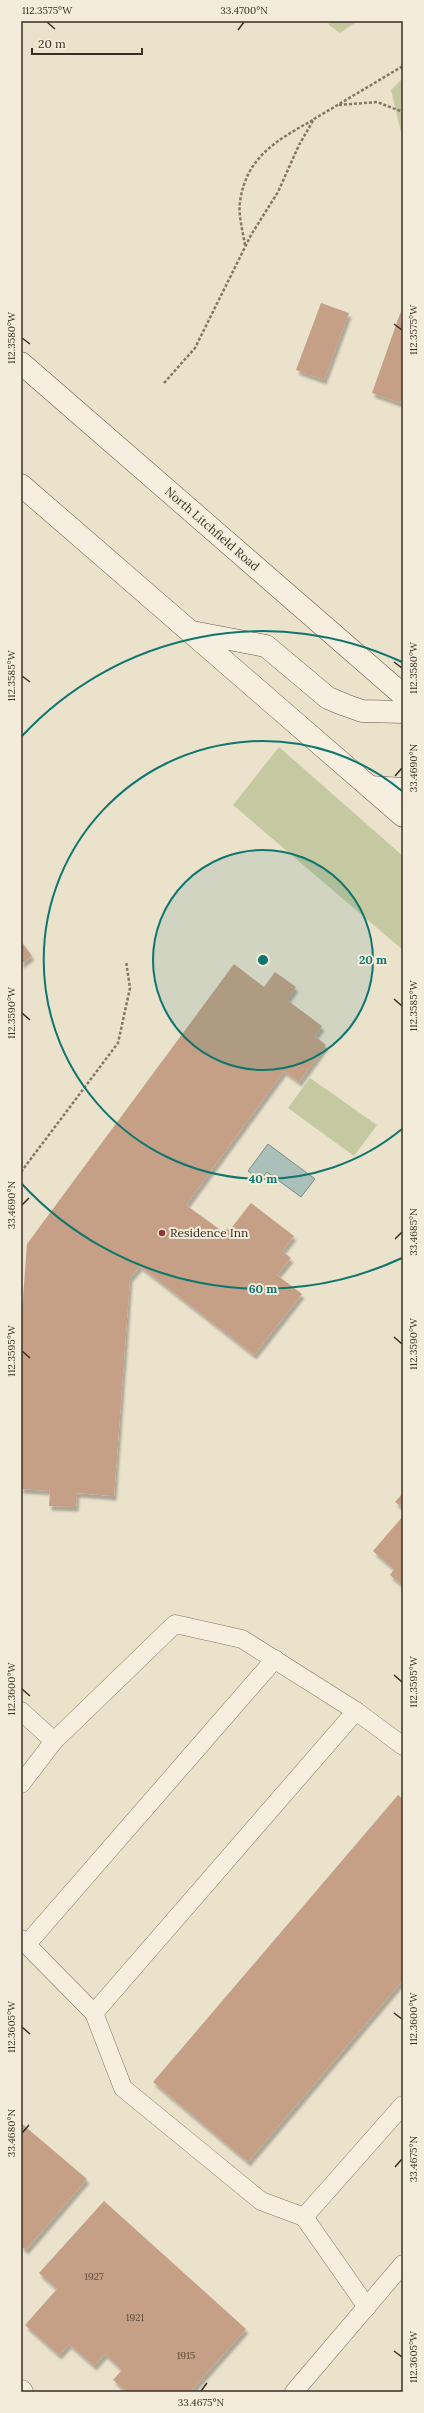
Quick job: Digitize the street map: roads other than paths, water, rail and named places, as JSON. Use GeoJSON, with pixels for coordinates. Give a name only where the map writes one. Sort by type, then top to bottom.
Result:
{"type":"FeatureCollection","features":[{"type":"Feature","properties":{"kind":"main road","name":"North Litchfield Road"},"geometry":{"type":"LineString","coordinates":[[21,363],[403,695]]}},
{"type":"Feature","properties":{"kind":"main road"},"geometry":{"type":"LineString","coordinates":[[21,485],[403,816]]}},
{"type":"Feature","properties":{"kind":"main road"},"geometry":{"type":"LineString","coordinates":[[190,632],[266,646],[328,698],[344,705],[362,711],[403,712]]}},
{"type":"Feature","properties":{"kind":"main road"},"geometry":{"type":"LineString","coordinates":[[370,788],[403,789]]}},
{"type":"Feature","properties":{"kind":"lane"},"geometry":{"type":"LineString","coordinates":[[21,1784],[54,1741],[175,1624],[242,1639],[356,1710],[403,1746]]}},
{"type":"Feature","properties":{"kind":"lane"},"geometry":{"type":"LineString","coordinates":[[275,1659],[24,1941],[94,2013],[123,2088],[261,2201],[304,2217],[367,2307]]}},
{"type":"Feature","properties":{"kind":"lane"},"geometry":{"type":"LineString","coordinates":[[94,2013],[356,1710]]}},
{"type":"Feature","properties":{"kind":"lane"},"geometry":{"type":"LineString","coordinates":[[21,1711],[54,1741]]}},
{"type":"Feature","properties":{"kind":"lane"},"geometry":{"type":"LineString","coordinates":[[304,2217],[403,2105]]}},
{"type":"Feature","properties":{"kind":"lane"},"geometry":{"type":"LineString","coordinates":[[294,2392],[403,2264]]}},
{"type":"Feature","properties":{"kind":"water"},"geometry":{"type":"Polygon","coordinates":[[[268,1144],[315,1179],[301,1197],[267,1172],[260,1181],[248,1171],[268,1144]]]}},
{"type":"Feature","properties":{"kind":"place","name":"Residence Inn"},"geometry":{"type":"Point","coordinates":[162,1233]}}]}
